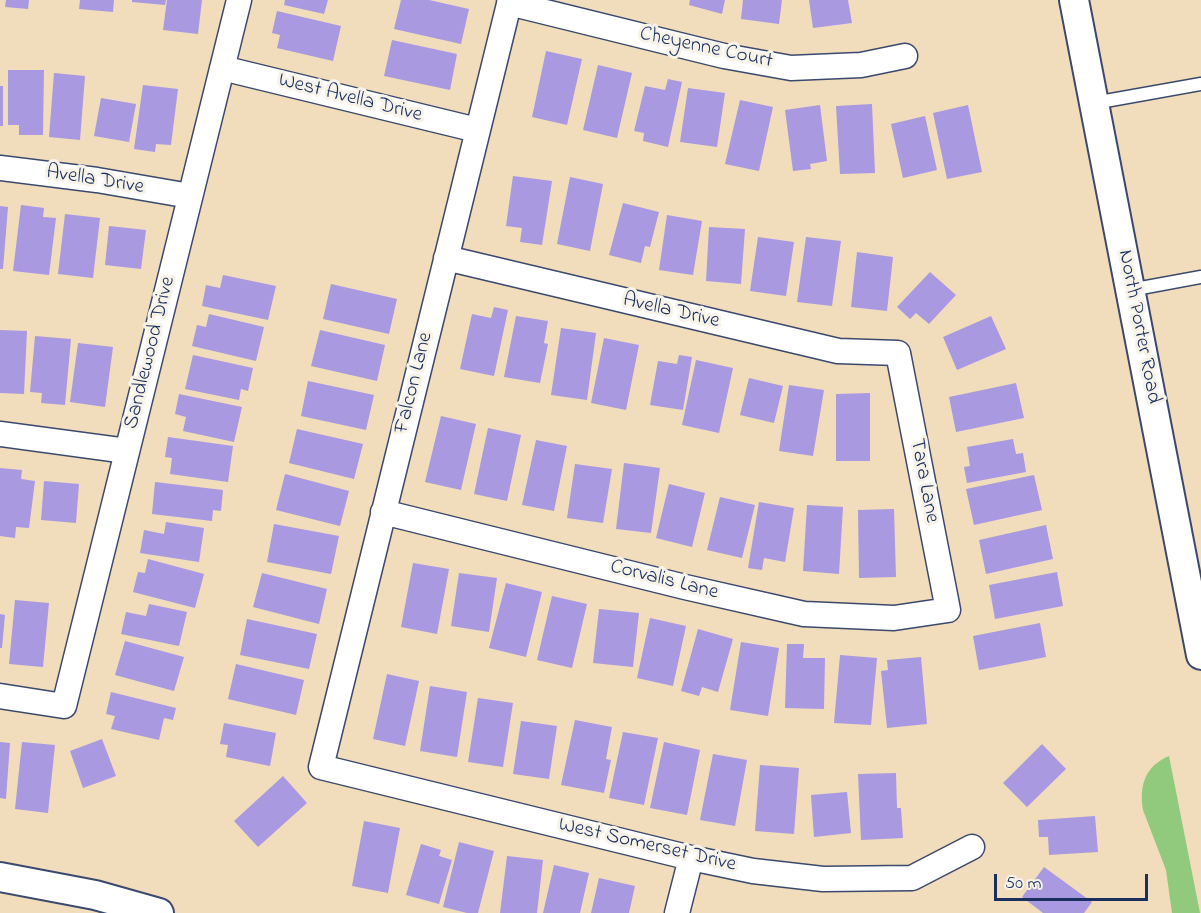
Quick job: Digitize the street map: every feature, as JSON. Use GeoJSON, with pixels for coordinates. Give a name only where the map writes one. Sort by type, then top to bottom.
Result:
{"type":"FeatureCollection","features":[{"type":"Feature","properties":{"kind":"street","name":"Sandlewood Drive"},"geometry":{"type":"LineString","coordinates":[[0,696],[64,706],[239,0]]}},
{"type":"Feature","properties":{"kind":"street","name":"North Porter Road"},"geometry":{"type":"LineString","coordinates":[[1074,0],[1130,290],[1198,618],[1201,655]]}},
{"type":"Feature","properties":{"kind":"street","name":"Cheyenne Court"},"geometry":{"type":"LineString","coordinates":[[509,1],[723,56],[791,68],[861,65],[904,56]]}},
{"type":"Feature","properties":{"kind":"street","name":"Falcon Lane"},"geometry":{"type":"LineString","coordinates":[[321,767],[509,1]]}},
{"type":"Feature","properties":{"kind":"street","name":"West Avella Drive"},"geometry":{"type":"LineString","coordinates":[[222,68],[477,130]]}},
{"type":"Feature","properties":{"kind":"street","name":"Avella Drive"},"geometry":{"type":"LineString","coordinates":[[0,168],[97,180],[190,196]]}},
{"type":"Feature","properties":{"kind":"street","name":"Avella Drive"},"geometry":{"type":"LineString","coordinates":[[446,258],[838,351],[898,353]]}},
{"type":"Feature","properties":{"kind":"street","name":"Tara Lane"},"geometry":{"type":"LineString","coordinates":[[898,353],[948,610]]}},
{"type":"Feature","properties":{"kind":"street"},"geometry":{"type":"LineString","coordinates":[[0,434],[127,451]]}},
{"type":"Feature","properties":{"kind":"street","name":"Corvalis Lane"},"geometry":{"type":"LineString","coordinates":[[383,512],[804,614],[894,618],[948,610]]}},
{"type":"Feature","properties":{"kind":"street","name":"West Somerset Drive"},"geometry":{"type":"LineString","coordinates":[[321,767],[691,858],[753,871],[823,879],[912,879],[972,847]]}},
{"type":"Feature","properties":{"kind":"street"},"geometry":{"type":"LineString","coordinates":[[677,913],[691,858]]}},
{"type":"Feature","properties":{"kind":"street"},"geometry":{"type":"LineString","coordinates":[[0,877],[95,896],[159,913]]}},
{"type":"Feature","properties":{"kind":"lane"},"geometry":{"type":"LineString","coordinates":[[1094,103],[1201,84]]}},
{"type":"Feature","properties":{"kind":"lane"},"geometry":{"type":"LineString","coordinates":[[1130,290],[1201,277]]}},
{"type":"Feature","properties":{"kind":"green space"},"geometry":{"type":"Polygon","coordinates":[[[1169,756],[1200,913],[1172,913],[1166,870],[1143,810],[1143,785],[1149,771],[1169,756]]]}},
{"type":"Feature","properties":{"kind":"building"},"geometry":{"type":"Polygon","coordinates":[[[6,0],[29,0],[28,9],[5,7],[6,0]]]}},
{"type":"Feature","properties":{"kind":"building"},"geometry":{"type":"Polygon","coordinates":[[[80,0],[114,0],[113,12],[79,9],[80,0]]]}},
{"type":"Feature","properties":{"kind":"building"},"geometry":{"type":"Polygon","coordinates":[[[132,0],[166,0],[165,5],[132,2],[132,0]]]}},
{"type":"Feature","properties":{"kind":"building"},"geometry":{"type":"Polygon","coordinates":[[[167,0],[202,0],[198,34],[163,30],[167,0]]]}},
{"type":"Feature","properties":{"kind":"building"},"geometry":{"type":"Polygon","coordinates":[[[285,0],[328,0],[324,14],[284,5],[285,0]]]}},
{"type":"Feature","properties":{"kind":"building"},"geometry":{"type":"Polygon","coordinates":[[[401,0],[429,0],[469,9],[461,44],[394,29],[401,0]]]}},
{"type":"Feature","properties":{"kind":"building"},"geometry":{"type":"Polygon","coordinates":[[[690,0],[725,0],[722,14],[689,5],[690,0]]]}},
{"type":"Feature","properties":{"kind":"building"},"geometry":{"type":"Polygon","coordinates":[[[743,0],[782,0],[779,24],[741,19],[743,0]]]}},
{"type":"Feature","properties":{"kind":"building"},"geometry":{"type":"Polygon","coordinates":[[[809,0],[848,0],[852,23],[813,28],[809,0]]]}},
{"type":"Feature","properties":{"kind":"building"},"geometry":{"type":"Polygon","coordinates":[[[277,11],[341,26],[333,61],[277,48],[280,35],[272,33],[277,11]]]}},
{"type":"Feature","properties":{"kind":"building"},"geometry":{"type":"Polygon","coordinates":[[[392,40],[457,54],[450,90],[384,76],[392,40]]]}},
{"type":"Feature","properties":{"kind":"building"},"geometry":{"type":"Polygon","coordinates":[[[546,51],[582,59],[567,125],[532,117],[546,51]]]}},
{"type":"Feature","properties":{"kind":"building"},"geometry":{"type":"Polygon","coordinates":[[[598,65],[632,73],[617,138],[583,130],[598,65]]]}},
{"type":"Feature","properties":{"kind":"building"},"geometry":{"type":"Polygon","coordinates":[[[8,70],[44,70],[43,135],[19,135],[19,125],[8,125],[8,70]]]}},
{"type":"Feature","properties":{"kind":"building"},"geometry":{"type":"Polygon","coordinates":[[[54,73],[85,76],[80,140],[49,137],[54,73]]]}},
{"type":"Feature","properties":{"kind":"building"},"geometry":{"type":"Polygon","coordinates":[[[668,79],[682,82],[668,147],[643,141],[644,133],[634,131],[645,86],[665,90],[668,79]]]}},
{"type":"Feature","properties":{"kind":"building"},"geometry":{"type":"Polygon","coordinates":[[[143,85],[178,89],[171,145],[156,144],[155,152],[134,149],[143,85]]]}},
{"type":"Feature","properties":{"kind":"building"},"geometry":{"type":"Polygon","coordinates":[[[0,86],[3,86],[3,126],[0,126],[0,86]]]}},
{"type":"Feature","properties":{"kind":"building"},"geometry":{"type":"Polygon","coordinates":[[[688,88],[725,93],[717,147],[680,142],[688,88]]]}},
{"type":"Feature","properties":{"kind":"building"},"geometry":{"type":"Polygon","coordinates":[[[101,98],[136,104],[129,142],[94,136],[101,98]]]}},
{"type":"Feature","properties":{"kind":"building"},"geometry":{"type":"Polygon","coordinates":[[[740,100],[773,107],[759,171],[725,164],[740,100]]]}},
{"type":"Feature","properties":{"kind":"building"},"geometry":{"type":"Polygon","coordinates":[[[872,104],[875,173],[840,174],[836,106],[872,104]]]}},
{"type":"Feature","properties":{"kind":"building"},"geometry":{"type":"Polygon","coordinates":[[[820,105],[827,161],[810,164],[811,169],[793,171],[785,110],[820,105]]]}},
{"type":"Feature","properties":{"kind":"building"},"geometry":{"type":"Polygon","coordinates":[[[968,105],[982,172],[947,179],[933,113],[968,105]]]}},
{"type":"Feature","properties":{"kind":"building"},"geometry":{"type":"Polygon","coordinates":[[[925,116],[937,170],[903,178],[891,124],[925,116]]]}},
{"type":"Feature","properties":{"kind":"building"},"geometry":{"type":"Polygon","coordinates":[[[513,176],[552,181],[542,245],[520,242],[522,228],[506,226],[513,176]]]}},
{"type":"Feature","properties":{"kind":"building"},"geometry":{"type":"Polygon","coordinates":[[[570,177],[603,184],[590,251],[557,244],[570,177]]]}},
{"type":"Feature","properties":{"kind":"building"},"geometry":{"type":"Polygon","coordinates":[[[623,203],[659,212],[650,247],[645,246],[641,263],[609,255],[623,203]]]}},
{"type":"Feature","properties":{"kind":"building"},"geometry":{"type":"Polygon","coordinates":[[[21,205],[44,208],[43,217],[56,218],[49,275],[13,271],[21,205]]]}},
{"type":"Feature","properties":{"kind":"building"},"geometry":{"type":"Polygon","coordinates":[[[0,206],[8,207],[3,269],[0,269],[0,206]]]}},
{"type":"Feature","properties":{"kind":"building"},"geometry":{"type":"Polygon","coordinates":[[[65,214],[100,218],[93,278],[58,274],[65,214]]]}},
{"type":"Feature","properties":{"kind":"building"},"geometry":{"type":"Polygon","coordinates":[[[667,215],[702,221],[693,275],[659,270],[667,215]]]}},
{"type":"Feature","properties":{"kind":"building"},"geometry":{"type":"Polygon","coordinates":[[[109,226],[146,230],[141,269],[105,265],[109,226]]]}},
{"type":"Feature","properties":{"kind":"building"},"geometry":{"type":"Polygon","coordinates":[[[709,227],[745,229],[741,284],[706,281],[709,227]]]}},
{"type":"Feature","properties":{"kind":"building"},"geometry":{"type":"Polygon","coordinates":[[[758,237],[794,242],[786,296],[750,291],[758,237]]]}},
{"type":"Feature","properties":{"kind":"building"},"geometry":{"type":"Polygon","coordinates":[[[806,237],[841,241],[832,306],[797,302],[806,237]]]}},
{"type":"Feature","properties":{"kind":"building"},"geometry":{"type":"Polygon","coordinates":[[[857,252],[893,257],[887,311],[851,307],[857,252]]]}},
{"type":"Feature","properties":{"kind":"building"},"geometry":{"type":"Polygon","coordinates":[[[930,272],[956,295],[929,324],[916,313],[910,319],[897,307],[930,272]]]}},
{"type":"Feature","properties":{"kind":"building"},"geometry":{"type":"Polygon","coordinates":[[[223,275],[276,286],[268,320],[202,306],[206,285],[220,288],[223,275]]]}},
{"type":"Feature","properties":{"kind":"building"},"geometry":{"type":"Polygon","coordinates":[[[331,284],[397,299],[389,334],[323,319],[331,284]]]}},
{"type":"Feature","properties":{"kind":"building"},"geometry":{"type":"Polygon","coordinates":[[[494,307],[508,310],[494,376],[460,369],[472,314],[491,318],[494,307]]]}},
{"type":"Feature","properties":{"kind":"building"},"geometry":{"type":"Polygon","coordinates":[[[209,314],[264,327],[256,361],[192,346],[197,325],[206,327],[209,314]]]}},
{"type":"Feature","properties":{"kind":"building"},"geometry":{"type":"Polygon","coordinates":[[[516,316],[548,321],[544,343],[548,344],[540,383],[504,377],[516,316]]]}},
{"type":"Feature","properties":{"kind":"building"},"geometry":{"type":"Polygon","coordinates":[[[991,316],[1006,349],[957,370],[943,337],[991,316]]]}},
{"type":"Feature","properties":{"kind":"building"},"geometry":{"type":"Polygon","coordinates":[[[561,328],[596,333],[587,400],[551,395],[561,328]]]}},
{"type":"Feature","properties":{"kind":"building"},"geometry":{"type":"Polygon","coordinates":[[[0,330],[27,331],[24,394],[0,393],[0,330]]]}},
{"type":"Feature","properties":{"kind":"building"},"geometry":{"type":"Polygon","coordinates":[[[320,330],[385,345],[377,381],[311,366],[320,330]]]}},
{"type":"Feature","properties":{"kind":"building"},"geometry":{"type":"Polygon","coordinates":[[[35,336],[71,339],[65,405],[41,403],[42,393],[30,392],[35,336]]]}},
{"type":"Feature","properties":{"kind":"building"},"geometry":{"type":"Polygon","coordinates":[[[604,338],[639,345],[626,410],[591,403],[604,338]]]}},
{"type":"Feature","properties":{"kind":"building"},"geometry":{"type":"Polygon","coordinates":[[[78,343],[113,347],[105,407],[70,402],[78,343]]]}},
{"type":"Feature","properties":{"kind":"building"},"geometry":{"type":"Polygon","coordinates":[[[193,355],[253,368],[248,391],[241,389],[239,400],[185,389],[193,355]]]}},
{"type":"Feature","properties":{"kind":"building"},"geometry":{"type":"Polygon","coordinates":[[[679,355],[692,357],[683,410],[650,405],[658,361],[677,364],[679,355]]]}},
{"type":"Feature","properties":{"kind":"building"},"geometry":{"type":"Polygon","coordinates":[[[696,360],[733,368],[719,433],[682,425],[696,360]]]}},
{"type":"Feature","properties":{"kind":"building"},"geometry":{"type":"Polygon","coordinates":[[[749,378],[783,386],[774,423],[740,415],[749,378]]]}},
{"type":"Feature","properties":{"kind":"building"},"geometry":{"type":"Polygon","coordinates":[[[308,381],[374,395],[366,430],[301,416],[308,381]]]}},
{"type":"Feature","properties":{"kind":"building"},"geometry":{"type":"Polygon","coordinates":[[[1016,383],[1024,418],[956,432],[949,397],[1016,383]]]}},
{"type":"Feature","properties":{"kind":"building"},"geometry":{"type":"Polygon","coordinates":[[[789,385],[824,390],[813,456],[779,451],[789,385]]]}},
{"type":"Feature","properties":{"kind":"building"},"geometry":{"type":"Polygon","coordinates":[[[870,393],[870,461],[836,461],[836,394],[870,393]]]}},
{"type":"Feature","properties":{"kind":"building"},"geometry":{"type":"Polygon","coordinates":[[[179,394],[242,407],[234,442],[183,431],[186,417],[175,414],[179,394]]]}},
{"type":"Feature","properties":{"kind":"building"},"geometry":{"type":"Polygon","coordinates":[[[441,416],[476,424],[461,490],[425,482],[441,416]]]}},
{"type":"Feature","properties":{"kind":"building"},"geometry":{"type":"Polygon","coordinates":[[[488,428],[521,435],[507,501],[474,494],[488,428]]]}},
{"type":"Feature","properties":{"kind":"building"},"geometry":{"type":"Polygon","coordinates":[[[297,429],[363,444],[354,479],[289,463],[297,429]]]}},
{"type":"Feature","properties":{"kind":"building"},"geometry":{"type":"Polygon","coordinates":[[[168,437],[233,446],[228,482],[170,474],[172,458],[165,457],[168,437]]]}},
{"type":"Feature","properties":{"kind":"building"},"geometry":{"type":"Polygon","coordinates":[[[1013,439],[1016,454],[1023,453],[1026,472],[967,483],[964,467],[970,466],[967,447],[1013,439]]]}},
{"type":"Feature","properties":{"kind":"building"},"geometry":{"type":"Polygon","coordinates":[[[536,440],[567,446],[554,511],[522,505],[536,440]]]}},
{"type":"Feature","properties":{"kind":"building"},"geometry":{"type":"Polygon","coordinates":[[[624,463],[660,468],[651,533],[616,529],[624,463]]]}},
{"type":"Feature","properties":{"kind":"building"},"geometry":{"type":"Polygon","coordinates":[[[575,464],[612,469],[603,523],[567,518],[575,464]]]}},
{"type":"Feature","properties":{"kind":"building"},"geometry":{"type":"Polygon","coordinates":[[[0,468],[22,470],[21,479],[35,481],[29,528],[16,527],[15,538],[0,536],[0,468]]]}},
{"type":"Feature","properties":{"kind":"building"},"geometry":{"type":"Polygon","coordinates":[[[285,474],[349,491],[340,526],[276,510],[285,474]]]}},
{"type":"Feature","properties":{"kind":"building"},"geometry":{"type":"Polygon","coordinates":[[[1034,475],[1042,510],[974,525],[966,489],[1034,475]]]}},
{"type":"Feature","properties":{"kind":"building"},"geometry":{"type":"Polygon","coordinates":[[[44,481],[79,484],[76,523],[41,520],[44,481]]]}},
{"type":"Feature","properties":{"kind":"building"},"geometry":{"type":"Polygon","coordinates":[[[155,482],[223,490],[221,511],[213,510],[212,521],[152,514],[155,482]]]}},
{"type":"Feature","properties":{"kind":"building"},"geometry":{"type":"Polygon","coordinates":[[[669,484],[705,493],[692,547],[656,538],[669,484]]]}},
{"type":"Feature","properties":{"kind":"building"},"geometry":{"type":"Polygon","coordinates":[[[720,497],[755,505],[742,558],[707,550],[720,497]]]}},
{"type":"Feature","properties":{"kind":"building"},"geometry":{"type":"Polygon","coordinates":[[[759,502],[794,508],[785,562],[764,558],[762,570],[748,568],[759,502]]]}},
{"type":"Feature","properties":{"kind":"building"},"geometry":{"type":"Polygon","coordinates":[[[807,505],[843,507],[839,574],[803,571],[807,505]]]}},
{"type":"Feature","properties":{"kind":"building"},"geometry":{"type":"Polygon","coordinates":[[[894,509],[896,577],[859,578],[858,510],[894,509]]]}},
{"type":"Feature","properties":{"kind":"building"},"geometry":{"type":"Polygon","coordinates":[[[166,522],[204,528],[199,562],[140,553],[144,530],[164,534],[166,522]]]}},
{"type":"Feature","properties":{"kind":"building"},"geometry":{"type":"Polygon","coordinates":[[[274,524],[339,536],[331,574],[267,562],[274,524]]]}},
{"type":"Feature","properties":{"kind":"building"},"geometry":{"type":"Polygon","coordinates":[[[1046,525],[1053,559],[986,574],[979,540],[1046,525]]]}},
{"type":"Feature","properties":{"kind":"building"},"geometry":{"type":"Polygon","coordinates":[[[148,559],[204,574],[195,608],[133,592],[138,572],[145,573],[148,559]]]}},
{"type":"Feature","properties":{"kind":"building"},"geometry":{"type":"Polygon","coordinates":[[[413,563],[449,569],[437,634],[401,627],[413,563]]]}},
{"type":"Feature","properties":{"kind":"building"},"geometry":{"type":"Polygon","coordinates":[[[1057,572],[1063,606],[995,619],[989,585],[1057,572]]]}},
{"type":"Feature","properties":{"kind":"building"},"geometry":{"type":"Polygon","coordinates":[[[262,573],[327,589],[319,624],[253,607],[262,573]]]}},
{"type":"Feature","properties":{"kind":"building"},"geometry":{"type":"Polygon","coordinates":[[[459,573],[497,578],[489,632],[451,626],[459,573]]]}},
{"type":"Feature","properties":{"kind":"building"},"geometry":{"type":"Polygon","coordinates":[[[506,583],[542,592],[526,657],[489,648],[506,583]]]}},
{"type":"Feature","properties":{"kind":"building"},"geometry":{"type":"Polygon","coordinates":[[[552,596],[587,604],[572,668],[537,660],[552,596]]]}},
{"type":"Feature","properties":{"kind":"building"},"geometry":{"type":"Polygon","coordinates":[[[15,600],[49,603],[43,667],[9,664],[15,600]]]}},
{"type":"Feature","properties":{"kind":"building"},"geometry":{"type":"Polygon","coordinates":[[[149,604],[187,612],[179,646],[121,634],[126,612],[146,616],[149,604]]]}},
{"type":"Feature","properties":{"kind":"building"},"geometry":{"type":"Polygon","coordinates":[[[599,609],[639,613],[633,667],[593,663],[599,609]]]}},
{"type":"Feature","properties":{"kind":"building"},"geometry":{"type":"Polygon","coordinates":[[[0,614],[5,615],[2,648],[0,648],[0,614]]]}},
{"type":"Feature","properties":{"kind":"building"},"geometry":{"type":"Polygon","coordinates":[[[650,618],[686,626],[673,686],[637,678],[650,618]]]}},
{"type":"Feature","properties":{"kind":"building"},"geometry":{"type":"Polygon","coordinates":[[[247,619],[317,634],[309,669],[240,655],[247,619]]]}},
{"type":"Feature","properties":{"kind":"building"},"geometry":{"type":"Polygon","coordinates":[[[1040,623],[1046,657],[979,670],[973,636],[1040,623]]]}},
{"type":"Feature","properties":{"kind":"building"},"geometry":{"type":"Polygon","coordinates":[[[698,629],[733,639],[718,692],[702,687],[699,696],[681,691],[698,629]]]}},
{"type":"Feature","properties":{"kind":"building"},"geometry":{"type":"Polygon","coordinates":[[[125,641],[184,657],[174,691],[115,675],[125,641]]]}},
{"type":"Feature","properties":{"kind":"building"},"geometry":{"type":"Polygon","coordinates":[[[741,642],[779,648],[768,716],[730,710],[741,642]]]}},
{"type":"Feature","properties":{"kind":"building"},"geometry":{"type":"Polygon","coordinates":[[[787,644],[804,644],[803,658],[825,658],[824,709],[785,708],[787,644]]]}},
{"type":"Feature","properties":{"kind":"building"},"geometry":{"type":"Polygon","coordinates":[[[840,655],[877,658],[871,725],[834,723],[840,655]]]}},
{"type":"Feature","properties":{"kind":"building"},"geometry":{"type":"Polygon","coordinates":[[[921,657],[927,724],[887,728],[881,671],[888,670],[887,660],[921,657]]]}},
{"type":"Feature","properties":{"kind":"building"},"geometry":{"type":"Polygon","coordinates":[[[236,664],[304,680],[296,715],[228,699],[236,664]]]}},
{"type":"Feature","properties":{"kind":"building"},"geometry":{"type":"Polygon","coordinates":[[[387,674],[419,681],[405,746],[373,739],[387,674]]]}},
{"type":"Feature","properties":{"kind":"building"},"geometry":{"type":"Polygon","coordinates":[[[430,686],[467,692],[457,757],[420,751],[430,686]]]}},
{"type":"Feature","properties":{"kind":"building"},"geometry":{"type":"Polygon","coordinates":[[[111,692],[176,708],[173,720],[164,718],[159,740],[111,729],[115,716],[106,714],[111,692]]]}},
{"type":"Feature","properties":{"kind":"building"},"geometry":{"type":"Polygon","coordinates":[[[478,698],[513,703],[503,767],[468,762],[478,698]]]}},
{"type":"Feature","properties":{"kind":"building"},"geometry":{"type":"Polygon","coordinates":[[[575,720],[612,727],[606,759],[611,760],[604,793],[561,785],[575,720]]]}},
{"type":"Feature","properties":{"kind":"building"},"geometry":{"type":"Polygon","coordinates":[[[521,721],[557,726],[549,779],[513,774],[521,721]]]}},
{"type":"Feature","properties":{"kind":"building"},"geometry":{"type":"Polygon","coordinates":[[[224,723],[276,733],[270,766],[226,757],[228,745],[220,744],[224,723]]]}},
{"type":"Feature","properties":{"kind":"building"},"geometry":{"type":"Polygon","coordinates":[[[623,732],[658,738],[644,805],[609,798],[623,732]]]}},
{"type":"Feature","properties":{"kind":"building"},"geometry":{"type":"Polygon","coordinates":[[[102,739],[116,776],[83,788],[70,751],[102,739]]]}},
{"type":"Feature","properties":{"kind":"building"},"geometry":{"type":"Polygon","coordinates":[[[0,742],[10,743],[6,799],[0,798],[0,742]]]}},
{"type":"Feature","properties":{"kind":"building"},"geometry":{"type":"Polygon","coordinates":[[[22,742],[55,745],[48,813],[15,809],[22,742]]]}},
{"type":"Feature","properties":{"kind":"building"},"geometry":{"type":"Polygon","coordinates":[[[664,742],[700,750],[687,815],[650,808],[664,742]]]}},
{"type":"Feature","properties":{"kind":"building"},"geometry":{"type":"Polygon","coordinates":[[[1042,744],[1066,769],[1027,807],[1003,783],[1042,744]]]}},
{"type":"Feature","properties":{"kind":"building"},"geometry":{"type":"Polygon","coordinates":[[[713,754],[747,760],[735,826],[700,820],[713,754]]]}},
{"type":"Feature","properties":{"kind":"building"},"geometry":{"type":"Polygon","coordinates":[[[760,765],[799,768],[794,834],[755,831],[760,765]]]}},
{"type":"Feature","properties":{"kind":"building"},"geometry":{"type":"Polygon","coordinates":[[[896,773],[897,808],[901,808],[903,838],[861,840],[858,774],[896,773]]]}},
{"type":"Feature","properties":{"kind":"building"},"geometry":{"type":"Polygon","coordinates":[[[283,776],[307,803],[258,847],[234,821],[283,776]]]}},
{"type":"Feature","properties":{"kind":"building"},"geometry":{"type":"Polygon","coordinates":[[[847,792],[851,833],[814,837],[811,795],[847,792]]]}},
{"type":"Feature","properties":{"kind":"building"},"geometry":{"type":"Polygon","coordinates":[[[1095,816],[1098,852],[1049,855],[1048,837],[1039,837],[1038,820],[1095,816]]]}},
{"type":"Feature","properties":{"kind":"building"},"geometry":{"type":"Polygon","coordinates":[[[364,821],[400,828],[388,893],[352,886],[364,821]]]}},
{"type":"Feature","properties":{"kind":"building"},"geometry":{"type":"Polygon","coordinates":[[[459,842],[494,851],[478,913],[467,913],[443,907],[459,842]]]}},
{"type":"Feature","properties":{"kind":"building"},"geometry":{"type":"Polygon","coordinates":[[[421,844],[441,850],[439,856],[452,860],[439,904],[406,895],[421,844]]]}},
{"type":"Feature","properties":{"kind":"building"},"geometry":{"type":"Polygon","coordinates":[[[507,856],[543,860],[537,913],[500,913],[507,856]]]}},
{"type":"Feature","properties":{"kind":"building"},"geometry":{"type":"Polygon","coordinates":[[[554,865],[589,873],[580,913],[543,913],[554,865]]]}},
{"type":"Feature","properties":{"kind":"building"},"geometry":{"type":"Polygon","coordinates":[[[1044,867],[1092,902],[1084,913],[1043,913],[1022,897],[1044,867]]]}},
{"type":"Feature","properties":{"kind":"building"},"geometry":{"type":"Polygon","coordinates":[[[599,878],[635,886],[629,913],[591,913],[599,878]]]}}]}
